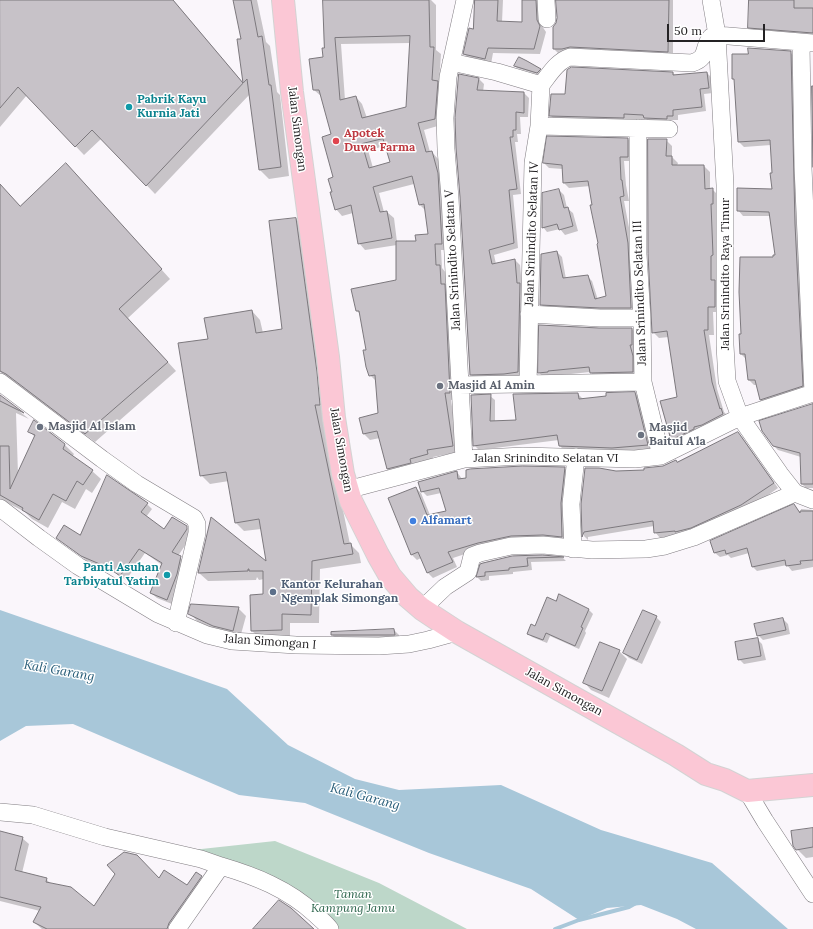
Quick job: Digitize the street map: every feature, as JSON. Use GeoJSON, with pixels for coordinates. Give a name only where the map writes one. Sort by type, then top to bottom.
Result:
{"type":"FeatureCollection","features":[{"type":"Feature","properties":{"kind":"main road","name":"Jalan Simongan"},"geometry":{"type":"LineString","coordinates":[[283,0],[292,92],[328,357],[334,418],[343,474],[347,490],[357,515],[390,576],[408,597],[422,609],[457,632],[669,751],[706,774],[725,780],[747,790],[813,785]]}},
{"type":"Feature","properties":{"kind":"street","name":"Jalan Srinindito Selatan V"},"geometry":{"type":"LineString","coordinates":[[464,459],[446,141],[446,99],[448,77],[465,0]]}},
{"type":"Feature","properties":{"kind":"street"},"geometry":{"type":"LineString","coordinates":[[546,0],[547,19]]}},
{"type":"Feature","properties":{"kind":"street","name":"Jalan Srinindito Raya Timur"},"geometry":{"type":"LineString","coordinates":[[711,0],[717,35],[725,185],[725,345],[727,381],[740,417],[795,493]]}},
{"type":"Feature","properties":{"kind":"street"},"geometry":{"type":"LineString","coordinates":[[451,62],[497,72],[541,85],[559,63],[570,57],[692,63],[700,61],[705,54],[708,41],[711,37],[717,35],[807,43],[803,167],[811,310],[813,393]]}},
{"type":"Feature","properties":{"kind":"street","name":"Jalan Srinindito Selatan IV"},"geometry":{"type":"LineString","coordinates":[[528,384],[533,163],[539,126],[541,85]]}},
{"type":"Feature","properties":{"kind":"street"},"geometry":{"type":"LineString","coordinates":[[539,126],[669,129]]}},
{"type":"Feature","properties":{"kind":"street","name":"Jalan Srinindito Selatan III"},"geometry":{"type":"LineString","coordinates":[[638,128],[638,254],[642,318],[643,382],[661,456]]}},
{"type":"Feature","properties":{"kind":"street"},"geometry":{"type":"LineString","coordinates":[[529,314],[600,318],[642,318]]}},
{"type":"Feature","properties":{"kind":"street"},"geometry":{"type":"LineString","coordinates":[[0,382],[137,484],[194,518],[197,524],[197,533],[176,623]]}},
{"type":"Feature","properties":{"kind":"street"},"geometry":{"type":"LineString","coordinates":[[459,385],[643,382]]}},
{"type":"Feature","properties":{"kind":"street","name":"Jalan Srinindito Selatan VI"},"geometry":{"type":"LineString","coordinates":[[347,490],[464,459],[524,456],[576,456],[634,459],[661,456],[740,417],[813,393]]}},
{"type":"Feature","properties":{"kind":"street"},"geometry":{"type":"LineString","coordinates":[[573,549],[571,504],[576,456]]}},
{"type":"Feature","properties":{"kind":"street"},"geometry":{"type":"LineString","coordinates":[[422,609],[445,587],[468,572],[471,559],[475,554],[511,546],[543,545],[592,550],[665,546],[694,537],[795,493],[813,500]]}},
{"type":"Feature","properties":{"kind":"street","name":"Jalan Simongan I"},"geometry":{"type":"LineString","coordinates":[[0,508],[78,566],[158,614],[207,635],[232,641],[379,646],[409,644],[457,632]]}},
{"type":"Feature","properties":{"kind":"street"},"geometry":{"type":"LineString","coordinates":[[747,790],[764,821],[813,894]]}},
{"type":"Feature","properties":{"kind":"street"},"geometry":{"type":"LineString","coordinates":[[0,812],[33,815],[105,837],[195,858],[250,875],[283,890],[308,908],[330,929]]}},
{"type":"Feature","properties":{"kind":"street"},"geometry":{"type":"LineString","coordinates":[[177,929],[221,866]]}},
{"type":"Feature","properties":{"kind":"green space","name":"Taman Kampung Jamu"},"geometry":{"type":"Polygon","coordinates":[[[275,841],[379,883],[467,929],[339,929],[328,916],[183,851],[275,841]]]}},
{"type":"Feature","properties":{"kind":"water","name":"Kali Garang"},"geometry":{"type":"Polygon","coordinates":[[[0,610],[227,689],[288,745],[355,779],[399,790],[501,785],[601,830],[712,863],[788,929],[696,929],[677,919],[641,905],[607,908],[579,920],[531,889],[429,853],[305,803],[239,795],[73,724],[26,726],[0,741],[0,610]]]}},
{"type":"Feature","properties":{"kind":"building","name":"Pabrik Kayu Kurnia Jati"},"geometry":{"type":"Polygon","coordinates":[[[0,0],[173,0],[243,83],[237,39],[241,39],[233,0],[251,0],[258,37],[262,36],[269,85],[271,85],[281,167],[259,170],[247,79],[146,186],[92,130],[75,147],[18,87],[0,108],[0,0]]]}},
{"type":"Feature","properties":{"kind":"building"},"geometry":{"type":"Polygon","coordinates":[[[323,0],[429,0],[430,47],[434,47],[432,80],[438,81],[435,119],[418,123],[426,152],[432,151],[438,173],[442,244],[435,244],[436,265],[440,265],[441,284],[445,284],[450,393],[445,393],[453,446],[427,450],[428,454],[410,459],[411,463],[387,469],[377,431],[363,434],[359,418],[378,413],[375,375],[369,376],[366,367],[363,350],[366,350],[359,311],[356,311],[351,289],[396,280],[396,241],[416,241],[415,235],[428,234],[424,204],[419,205],[412,176],[373,187],[380,212],[387,211],[392,238],[358,244],[351,205],[335,210],[328,179],[333,177],[322,137],[331,134],[319,90],[313,90],[309,59],[323,57],[322,48],[324,48],[323,0]],[[410,36],[335,38],[340,100],[356,96],[362,118],[406,107],[410,36]],[[383,139],[362,144],[369,168],[390,162],[383,139]]]}},
{"type":"Feature","properties":{"kind":"building"},"geometry":{"type":"Polygon","coordinates":[[[475,0],[498,0],[497,21],[522,22],[522,0],[536,0],[537,20],[540,26],[534,49],[488,48],[485,59],[463,54],[469,28],[473,29],[475,0]]]}},
{"type":"Feature","properties":{"kind":"building"},"geometry":{"type":"Polygon","coordinates":[[[556,0],[669,0],[668,52],[570,47],[553,49],[553,27],[557,18],[556,0]]]}},
{"type":"Feature","properties":{"kind":"building"},"geometry":{"type":"Polygon","coordinates":[[[749,0],[794,0],[794,8],[813,8],[813,33],[748,28],[749,0]]]}},
{"type":"Feature","properties":{"kind":"building"},"geometry":{"type":"Polygon","coordinates":[[[748,48],[791,51],[795,224],[803,386],[760,400],[755,380],[748,380],[745,354],[740,354],[740,257],[773,257],[773,255],[775,255],[769,212],[737,211],[737,188],[772,189],[770,173],[772,173],[770,140],[738,142],[734,79],[732,79],[732,54],[748,54],[748,48]]]}},
{"type":"Feature","properties":{"kind":"building"},"geometry":{"type":"Polygon","coordinates":[[[519,57],[541,69],[537,73],[514,66],[519,57]]]}},
{"type":"Feature","properties":{"kind":"building"},"geometry":{"type":"Polygon","coordinates":[[[572,67],[673,72],[673,75],[707,72],[709,88],[700,89],[702,107],[673,110],[673,116],[667,116],[667,119],[644,118],[643,115],[624,114],[624,118],[549,116],[551,94],[565,94],[567,70],[572,67]]]}},
{"type":"Feature","properties":{"kind":"building"},"geometry":{"type":"Polygon","coordinates":[[[459,74],[479,78],[477,90],[524,92],[524,113],[516,112],[516,130],[513,130],[513,137],[510,137],[517,189],[509,190],[514,243],[489,250],[492,264],[515,259],[517,283],[520,283],[518,372],[470,375],[456,148],[455,118],[459,74]]]}},
{"type":"Feature","properties":{"kind":"building"},"geometry":{"type":"Polygon","coordinates":[[[812,86],[813,86],[813,167],[812,86]]]}},
{"type":"Feature","properties":{"kind":"building"},"geometry":{"type":"Polygon","coordinates":[[[547,136],[628,138],[628,157],[620,157],[621,180],[624,196],[620,197],[628,243],[631,308],[540,305],[541,254],[557,251],[563,278],[588,275],[595,299],[606,296],[598,243],[590,205],[592,205],[588,181],[563,183],[562,165],[543,163],[547,136]]]}},
{"type":"Feature","properties":{"kind":"building"},"geometry":{"type":"Polygon","coordinates":[[[648,139],[667,139],[666,156],[672,156],[672,165],[704,165],[705,189],[713,188],[713,204],[711,204],[713,255],[711,256],[711,280],[715,280],[715,307],[708,307],[708,330],[704,330],[712,382],[720,409],[721,408],[723,414],[702,425],[694,427],[694,429],[671,440],[660,401],[677,397],[667,331],[652,333],[648,254],[648,139]]]}},
{"type":"Feature","properties":{"kind":"building"},"geometry":{"type":"Polygon","coordinates":[[[66,163],[162,269],[119,309],[168,362],[85,434],[0,371],[0,184],[20,206],[66,163]]]}},
{"type":"Feature","properties":{"kind":"building"},"geometry":{"type":"Polygon","coordinates":[[[559,189],[564,208],[568,207],[573,226],[559,230],[557,224],[542,228],[542,193],[559,189]]]}},
{"type":"Feature","properties":{"kind":"building"},"geometry":{"type":"Polygon","coordinates":[[[296,218],[317,372],[320,405],[315,405],[344,544],[351,543],[353,554],[312,561],[311,615],[282,614],[282,630],[251,631],[250,595],[263,594],[263,571],[249,571],[248,569],[248,571],[198,573],[211,517],[266,561],[259,519],[235,523],[226,472],[200,476],[178,343],[208,339],[204,318],[252,310],[256,333],[282,329],[269,221],[296,218]]]}},
{"type":"Feature","properties":{"kind":"building"},"geometry":{"type":"Polygon","coordinates":[[[539,325],[632,328],[632,345],[630,345],[633,356],[633,372],[590,373],[589,367],[538,373],[539,325]]]}},
{"type":"Feature","properties":{"kind":"building"},"geometry":{"type":"Polygon","coordinates":[[[635,392],[648,445],[612,448],[559,446],[557,435],[473,446],[471,395],[491,394],[490,421],[516,420],[513,394],[578,393],[579,399],[606,396],[606,393],[635,392]]]}},
{"type":"Feature","properties":{"kind":"building"},"geometry":{"type":"Polygon","coordinates":[[[0,395],[24,413],[0,401],[0,395]]]}},
{"type":"Feature","properties":{"kind":"building"},"geometry":{"type":"Polygon","coordinates":[[[813,404],[813,484],[801,484],[800,453],[773,446],[762,431],[759,421],[813,404]]]}},
{"type":"Feature","properties":{"kind":"building"},"geometry":{"type":"Polygon","coordinates":[[[34,420],[65,444],[63,449],[93,470],[83,485],[77,481],[66,501],[53,494],[39,520],[22,510],[23,508],[0,495],[0,446],[9,446],[10,489],[35,435],[28,432],[34,420]]]}},
{"type":"Feature","properties":{"kind":"building"},"geometry":{"type":"Polygon","coordinates":[[[738,432],[774,483],[741,505],[691,528],[675,532],[654,533],[653,521],[584,532],[582,537],[581,504],[585,468],[599,468],[616,471],[644,470],[644,468],[663,466],[676,460],[677,462],[738,432]]]}},
{"type":"Feature","properties":{"kind":"building"},"geometry":{"type":"Polygon","coordinates":[[[523,466],[565,467],[561,503],[562,537],[543,535],[511,536],[478,543],[448,552],[453,562],[427,573],[418,552],[411,555],[388,498],[416,487],[427,515],[446,511],[439,488],[421,492],[418,482],[457,471],[458,479],[466,478],[466,470],[470,469],[523,466]]]}},
{"type":"Feature","properties":{"kind":"building"},"geometry":{"type":"Polygon","coordinates":[[[107,475],[148,503],[141,512],[164,529],[172,517],[187,526],[187,529],[172,552],[181,556],[177,574],[167,600],[150,593],[162,563],[139,549],[120,576],[109,568],[81,556],[56,538],[64,525],[80,535],[107,475]]]}},
{"type":"Feature","properties":{"kind":"building"},"geometry":{"type":"Polygon","coordinates":[[[794,504],[800,513],[800,511],[813,511],[813,560],[800,561],[801,564],[786,566],[785,560],[752,567],[747,548],[726,554],[725,550],[714,553],[710,541],[794,504]]]}},
{"type":"Feature","properties":{"kind":"building"},"geometry":{"type":"Polygon","coordinates":[[[543,555],[564,557],[527,558],[528,566],[509,568],[509,570],[485,572],[485,576],[476,577],[480,564],[483,563],[512,556],[543,555]]]}},
{"type":"Feature","properties":{"kind":"building"},"geometry":{"type":"Polygon","coordinates":[[[559,594],[589,609],[575,646],[546,633],[543,640],[527,634],[531,624],[535,626],[547,597],[556,601],[559,594]]]}},
{"type":"Feature","properties":{"kind":"building"},"geometry":{"type":"Polygon","coordinates":[[[191,604],[239,607],[233,631],[213,626],[188,614],[191,604]]]}},
{"type":"Feature","properties":{"kind":"building"},"geometry":{"type":"Polygon","coordinates":[[[643,610],[657,616],[637,660],[623,653],[643,610]]]}},
{"type":"Feature","properties":{"kind":"building"},"geometry":{"type":"Polygon","coordinates":[[[783,618],[786,630],[757,636],[754,624],[783,618]]]}},
{"type":"Feature","properties":{"kind":"building"},"geometry":{"type":"Polygon","coordinates":[[[394,629],[395,635],[331,635],[331,632],[394,629]]]}},
{"type":"Feature","properties":{"kind":"building"},"geometry":{"type":"Polygon","coordinates":[[[758,638],[761,656],[738,660],[735,642],[758,638]]]}},
{"type":"Feature","properties":{"kind":"building"},"geometry":{"type":"Polygon","coordinates":[[[600,642],[620,650],[602,691],[583,683],[600,642]]]}},
{"type":"Feature","properties":{"kind":"building"},"geometry":{"type":"Polygon","coordinates":[[[813,828],[813,847],[796,850],[793,846],[791,831],[813,828]]]}},
{"type":"Feature","properties":{"kind":"building"},"geometry":{"type":"Polygon","coordinates":[[[0,831],[23,837],[15,870],[47,878],[46,882],[71,887],[94,906],[115,874],[107,865],[124,852],[137,855],[159,878],[164,870],[187,885],[196,872],[202,876],[169,923],[167,929],[47,929],[33,922],[41,907],[0,897],[0,831]]]}},
{"type":"Feature","properties":{"kind":"building"},"geometry":{"type":"Polygon","coordinates":[[[279,900],[291,908],[314,929],[253,929],[279,900]]]}},
{"type":"Feature","properties":{"kind":"waterway"},"geometry":{"type":"LineString","coordinates":[[555,929],[579,920],[629,907],[636,903]]}},
{"type":"Feature","properties":{"kind":"place","name":"Pabrik Kayu Kurnia Jati"},"geometry":{"type":"Point","coordinates":[129,107]}},
{"type":"Feature","properties":{"kind":"place","name":"Apotek Duwa Farma"},"geometry":{"type":"Point","coordinates":[336,141]}},
{"type":"Feature","properties":{"kind":"place","name":"Masjid Al Amin"},"geometry":{"type":"Point","coordinates":[440,386]}},
{"type":"Feature","properties":{"kind":"place","name":"Masjid Al Islam"},"geometry":{"type":"Point","coordinates":[40,427]}},
{"type":"Feature","properties":{"kind":"place","name":"Masjid Baitul A'la"},"geometry":{"type":"Point","coordinates":[641,435]}},
{"type":"Feature","properties":{"kind":"place","name":"Alfamart"},"geometry":{"type":"Point","coordinates":[413,521]}},
{"type":"Feature","properties":{"kind":"place","name":"Panti Asuhan Tarbiyatul Yatim"},"geometry":{"type":"Point","coordinates":[167,575]}},
{"type":"Feature","properties":{"kind":"place","name":"Kantor Kelurahan Ngemplak Simongan"},"geometry":{"type":"Point","coordinates":[273,592]}}]}
